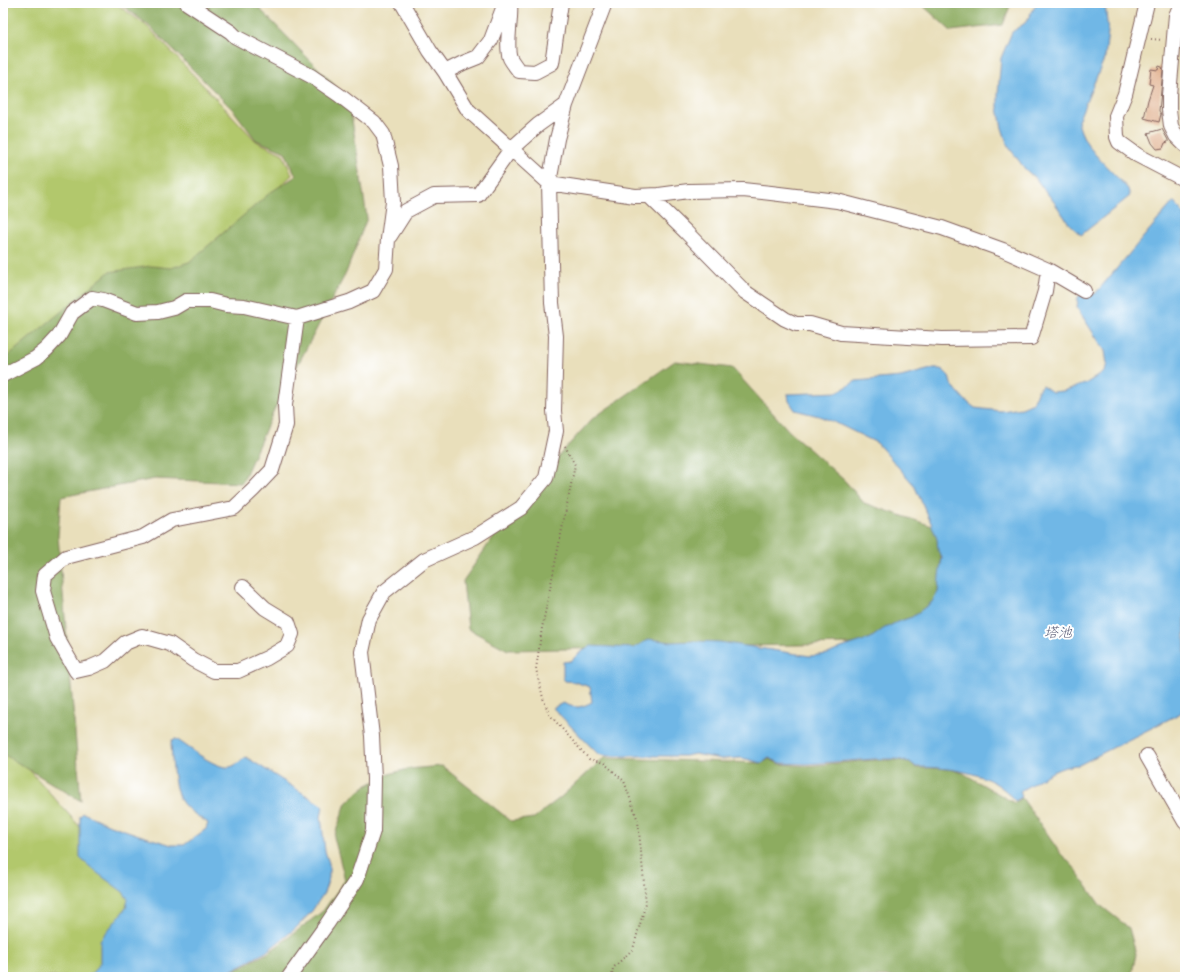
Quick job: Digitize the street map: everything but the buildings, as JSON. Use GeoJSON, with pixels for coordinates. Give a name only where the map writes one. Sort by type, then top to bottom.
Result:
{"type":"FeatureCollection","features":[{"type":"Feature","properties":{"kind":"street"},"geometry":{"type":"LineString","coordinates":[[3,375],[36,358],[47,349],[59,336],[72,313],[92,298],[103,300],[137,313],[158,312],[174,308],[186,301],[244,306],[297,318],[349,302],[373,292],[386,269],[393,202],[391,166],[383,134],[374,122],[340,95],[311,76],[236,37],[231,32],[187,3]]}},
{"type":"Feature","properties":{"kind":"street"},"geometry":{"type":"LineString","coordinates":[[402,3],[430,51],[445,72],[468,110],[549,183],[622,194],[648,196],[689,191],[743,190],[837,201],[942,228],[1003,250],[1048,270],[1084,291]]}},
{"type":"Feature","properties":{"kind":"street"},"geometry":{"type":"LineString","coordinates":[[445,72],[478,57],[491,40],[504,3]]}},
{"type":"Feature","properties":{"kind":"street"},"geometry":{"type":"LineString","coordinates":[[510,3],[510,58],[519,71],[535,72],[552,63],[561,3]]}},
{"type":"Feature","properties":{"kind":"street"},"geometry":{"type":"LineString","coordinates":[[289,977],[328,924],[357,879],[373,831],[374,779],[372,736],[362,652],[369,619],[384,592],[424,560],[475,537],[521,508],[546,478],[556,431],[554,411],[556,336],[552,303],[549,183],[557,139],[566,105],[605,3]]}},
{"type":"Feature","properties":{"kind":"street"},"geometry":{"type":"LineString","coordinates":[[1147,3],[1125,94],[1116,116],[1117,137],[1119,142],[1137,155],[1185,180]]}},
{"type":"Feature","properties":{"kind":"street"},"geometry":{"type":"LineString","coordinates":[[1185,3],[1176,15],[1169,94],[1169,110],[1172,126],[1176,136],[1185,145]]}},
{"type":"Feature","properties":{"kind":"street"},"geometry":{"type":"LineString","coordinates":[[388,240],[406,211],[434,196],[478,195],[511,149],[538,125],[566,105]]}},
{"type":"Feature","properties":{"kind":"street"},"geometry":{"type":"LineString","coordinates":[[648,196],[745,292],[785,319],[796,324],[810,324],[842,333],[942,339],[1031,338],[1045,291],[1048,270]]}},
{"type":"Feature","properties":{"kind":"street"},"geometry":{"type":"LineString","coordinates":[[242,587],[265,608],[288,622],[292,634],[287,646],[267,658],[238,671],[214,671],[193,660],[170,644],[142,636],[125,643],[105,662],[76,671],[57,638],[43,591],[45,575],[66,557],[143,537],[172,520],[234,508],[254,490],[272,470],[286,425],[285,405],[297,318]]}},
{"type":"Feature","properties":{"kind":"street"},"geometry":{"type":"LineString","coordinates":[[1147,756],[1185,822]]}},
{"type":"Feature","properties":{"kind":"path"},"geometry":{"type":"LineString","coordinates":[[556,431],[575,465],[542,628],[536,669],[543,698],[549,714],[589,759],[604,763],[624,781],[638,821],[646,903],[633,949],[613,968],[612,977]]}},
{"type":"Feature","properties":{"kind":"green space"},"geometry":{"type":"Polygon","coordinates":[[[3,3],[115,3],[148,27],[256,141],[283,154],[292,175],[235,229],[184,281],[3,364],[3,3]]]}},
{"type":"Feature","properties":{"kind":"green space"},"geometry":{"type":"Polygon","coordinates":[[[119,3],[254,3],[349,100],[367,218],[346,273],[274,410],[242,483],[155,479],[61,497],[58,536],[81,801],[3,754],[3,360],[109,272],[151,266],[171,268],[189,262],[271,192],[296,176],[285,152],[256,140],[234,111],[148,25],[119,3]]]}},
{"type":"Feature","properties":{"kind":"green space"},"geometry":{"type":"Polygon","coordinates":[[[920,3],[1011,3],[1003,25],[951,31],[920,3]]]}},
{"type":"Feature","properties":{"kind":"green space"},"geometry":{"type":"Polygon","coordinates":[[[675,361],[732,368],[789,431],[845,481],[864,503],[938,528],[944,594],[910,632],[857,644],[508,650],[468,629],[463,581],[519,500],[592,419],[675,361]]]}},
{"type":"Feature","properties":{"kind":"green space"},"geometry":{"type":"Polygon","coordinates":[[[3,740],[126,879],[132,909],[130,977],[3,977],[3,740]]]}},
{"type":"Feature","properties":{"kind":"green space"},"geometry":{"type":"Polygon","coordinates":[[[604,758],[762,763],[769,759],[780,764],[806,766],[874,760],[897,760],[910,762],[916,768],[949,769],[963,773],[1014,803],[1022,798],[1060,853],[1073,866],[1100,905],[1129,928],[1136,954],[1131,977],[220,977],[268,953],[323,911],[345,880],[334,837],[346,803],[364,787],[389,774],[408,769],[442,766],[511,821],[534,818],[561,797],[604,758]]]}},
{"type":"Feature","properties":{"kind":"water"},"geometry":{"type":"Polygon","coordinates":[[[1037,3],[1105,3],[1108,32],[1105,57],[1078,121],[1085,140],[1091,149],[1128,189],[1130,196],[1081,235],[1070,225],[1036,179],[1025,169],[1008,146],[1002,128],[998,108],[1001,58],[1012,32],[1025,23],[1037,3]]]}},
{"type":"Feature","properties":{"kind":"water","name":"塔池"},"geometry":{"type":"Polygon","coordinates":[[[1174,201],[1185,216],[1185,701],[1181,713],[1079,765],[1063,768],[1048,774],[1020,791],[1022,797],[1015,801],[1004,789],[994,782],[973,774],[949,769],[916,767],[910,762],[896,759],[874,759],[806,764],[780,763],[769,758],[762,763],[742,758],[721,759],[695,754],[685,756],[608,756],[598,754],[553,708],[563,703],[578,707],[592,702],[590,687],[575,682],[565,681],[563,678],[563,662],[571,661],[578,654],[591,646],[634,648],[649,639],[672,642],[720,642],[810,656],[828,654],[871,638],[883,629],[912,617],[932,602],[938,592],[942,557],[938,551],[937,539],[931,523],[914,485],[877,443],[819,416],[795,410],[789,401],[788,394],[838,392],[856,381],[901,377],[931,369],[942,369],[949,376],[951,384],[965,400],[975,408],[1001,411],[1022,408],[1033,403],[1038,390],[1042,385],[1052,392],[1063,391],[1085,384],[1104,372],[1107,364],[1105,351],[1077,308],[1078,297],[1087,289],[1095,294],[1174,201]]]}},
{"type":"Feature","properties":{"kind":"water"},"geometry":{"type":"Polygon","coordinates":[[[176,739],[204,758],[220,766],[233,766],[246,757],[323,806],[321,817],[325,851],[329,863],[329,878],[324,893],[312,911],[296,928],[266,952],[219,977],[86,977],[93,972],[100,963],[100,940],[126,908],[128,899],[123,892],[80,858],[80,816],[83,813],[110,825],[172,845],[184,845],[206,829],[208,823],[192,812],[183,803],[178,794],[173,772],[171,743],[172,740],[176,739]]]}}]}
